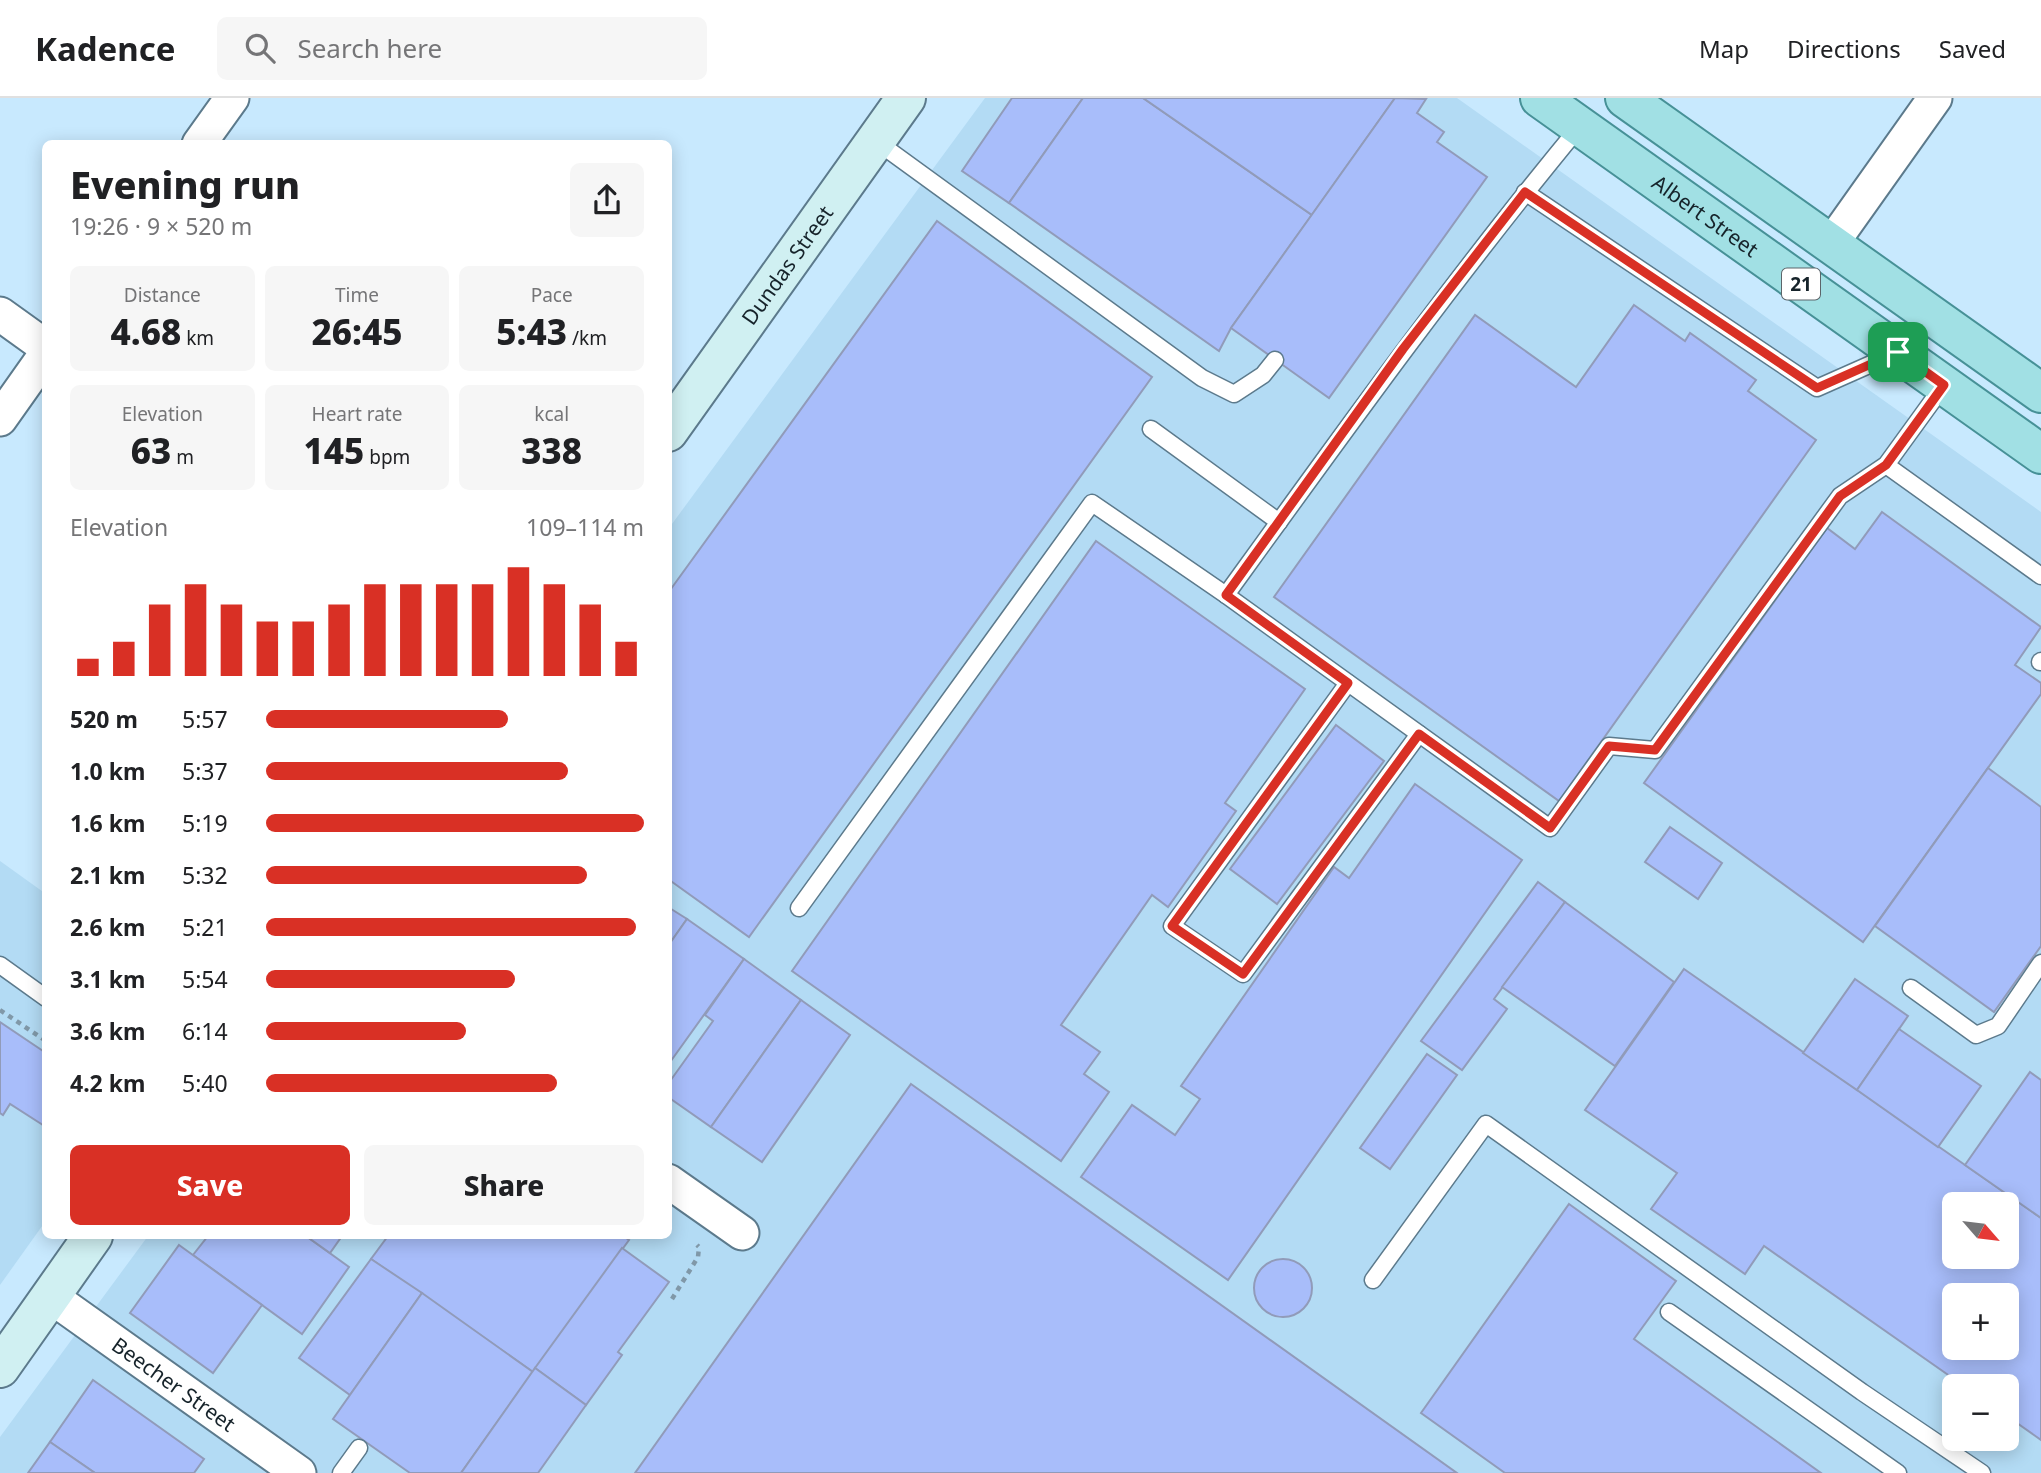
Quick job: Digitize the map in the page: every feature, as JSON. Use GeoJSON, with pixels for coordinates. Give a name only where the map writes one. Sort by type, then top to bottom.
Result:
{"type":"FeatureCollection","features":[{"type":"Feature","properties":{"kind":"main road","name":"Albert Street"},"geometry":{"type":"LineString","coordinates":[[1540,98],[2041,454]]}},
{"type":"Feature","properties":{"kind":"main road","name":"21"},"geometry":{"type":"LineString","coordinates":[[1625,98],[2041,393]]}},
{"type":"Feature","properties":{"kind":"street"},"geometry":{"type":"LineString","coordinates":[[202,140],[232,98]]}},
{"type":"Feature","properties":{"kind":"street","name":"Dundas Street"},"geometry":{"type":"LineString","coordinates":[[672,426],[906,98]]}},
{"type":"Feature","properties":{"kind":"street"},"geometry":{"type":"LineString","coordinates":[[1832,243],[1936,98]]}},
{"type":"Feature","properties":{"kind":"street"},"geometry":{"type":"LineString","coordinates":[[0,314],[42,344]]}},
{"type":"Feature","properties":{"kind":"street"},"geometry":{"type":"LineString","coordinates":[[0,419],[42,360]]}},
{"type":"Feature","properties":{"kind":"street"},"geometry":{"type":"LineString","coordinates":[[672,1184],[742,1233]]}},
{"type":"Feature","properties":{"kind":"street"},"geometry":{"type":"LineString","coordinates":[[0,1368],[91,1239]]}},
{"type":"Feature","properties":{"kind":"street","name":"Beecher Street"},"geometry":{"type":"LineString","coordinates":[[50,1296],[299,1473]]}},
{"type":"Feature","properties":{"kind":"lane"},"geometry":{"type":"LineString","coordinates":[[1226,595],[1403,349],[1580,126]]}},
{"type":"Feature","properties":{"kind":"lane"},"geometry":{"type":"LineString","coordinates":[[876,141],[1202,378],[1234,394],[1263,375],[1275,360]]}},
{"type":"Feature","properties":{"kind":"lane"},"geometry":{"type":"LineString","coordinates":[[1525,192],[1817,388],[1898,352]]}},
{"type":"Feature","properties":{"kind":"lane"},"geometry":{"type":"LineString","coordinates":[[799,908],[1091,503],[1226,595],[1550,828],[1609,746],[1655,750],[1840,496],[1886,465],[1944,385]]}},
{"type":"Feature","properties":{"kind":"lane"},"geometry":{"type":"LineString","coordinates":[[1151,429],[1279,522]]}},
{"type":"Feature","properties":{"kind":"lane"},"geometry":{"type":"LineString","coordinates":[[1886,465],[2041,576]]}},
{"type":"Feature","properties":{"kind":"lane"},"geometry":{"type":"LineString","coordinates":[[1348,683],[1172,926],[1243,974],[1419,734]]}},
{"type":"Feature","properties":{"kind":"lane"},"geometry":{"type":"LineString","coordinates":[[1911,988],[1976,1035],[1998,1026],[2041,963]]}},
{"type":"Feature","properties":{"kind":"lane"},"geometry":{"type":"LineString","coordinates":[[0,965],[42,995]]}},
{"type":"Feature","properties":{"kind":"lane"},"geometry":{"type":"LineString","coordinates":[[1373,1280],[1486,1124],[1861,1392],[1982,1473]]}},
{"type":"Feature","properties":{"kind":"lane"},"geometry":{"type":"LineString","coordinates":[[1669,1312],[1898,1473]]}},
{"type":"Feature","properties":{"kind":"lane"},"geometry":{"type":"LineString","coordinates":[[341,1473],[359,1448]]}},
{"type":"Feature","properties":{"kind":"path"},"geometry":{"type":"LineString","coordinates":[[0,1010],[42,1038]]}},
{"type":"Feature","properties":{"kind":"path"},"geometry":{"type":"LineString","coordinates":[[673,1299],[698,1257],[699,1247],[695,1242]]}},
{"type":"Feature","properties":{"kind":"shaded area"},"geometry":{"type":"Polygon","coordinates":[[[985,98],[1457,98],[2041,512],[2041,1473],[0,1473],[0,1437],[146,1239],[672,1239],[672,524],[985,98]]]}},
{"type":"Feature","properties":{"kind":"shaded area"},"geometry":{"type":"Polygon","coordinates":[[[0,861],[42,891],[42,1226],[0,1285],[0,861]]]}},
{"type":"Feature","properties":{"kind":"building"},"geometry":{"type":"Polygon","coordinates":[[[1012,98],[1083,98],[1009,203],[962,171],[1012,98]]]}},
{"type":"Feature","properties":{"kind":"building"},"geometry":{"type":"Polygon","coordinates":[[[1083,98],[1143,98],[1312,215],[1231,328],[1219,351],[1009,203],[1083,98]]]}},
{"type":"Feature","properties":{"kind":"building"},"geometry":{"type":"Polygon","coordinates":[[[1143,98],[1395,98],[1312,215],[1143,98]]]}},
{"type":"Feature","properties":{"kind":"building"},"geometry":{"type":"Polygon","coordinates":[[[1395,98],[1426,99],[1417,113],[1444,132],[1437,142],[1487,177],[1329,398],[1231,328],[1395,98]]]}},
{"type":"Feature","properties":{"kind":"building"},"geometry":{"type":"Polygon","coordinates":[[[937,221],[1152,377],[749,937],[672,882],[672,587],[937,221]]]}},
{"type":"Feature","properties":{"kind":"building"},"geometry":{"type":"Polygon","coordinates":[[[1634,305],[1685,341],[1690,333],[1756,380],[1748,391],[1816,440],[1559,801],[1274,597],[1475,315],[1576,387],[1634,305]]]}},
{"type":"Feature","properties":{"kind":"building"},"geometry":{"type":"Polygon","coordinates":[[[1882,512],[2041,627],[2015,665],[2041,683],[2041,694],[1863,942],[1644,783],[1827,528],[1855,549],[1882,512]]]}},
{"type":"Feature","properties":{"kind":"building"},"geometry":{"type":"Polygon","coordinates":[[[1096,541],[1305,689],[1225,803],[1236,811],[1168,907],[1152,895],[1061,1025],[1100,1052],[1084,1074],[1109,1092],[1061,1161],[792,971],[1096,541]]]}},
{"type":"Feature","properties":{"kind":"building"},"geometry":{"type":"Polygon","coordinates":[[[1336,725],[1384,761],[1277,904],[1230,869],[1336,725]]]}},
{"type":"Feature","properties":{"kind":"building"},"geometry":{"type":"Polygon","coordinates":[[[1988,768],[2041,807],[2041,946],[1994,1012],[1875,926],[1988,768]]]}},
{"type":"Feature","properties":{"kind":"building"},"geometry":{"type":"Polygon","coordinates":[[[1415,784],[1522,860],[1228,1280],[1081,1177],[1132,1105],[1175,1135],[1200,1099],[1181,1086],[1334,867],[1349,878],[1415,784]]]}},
{"type":"Feature","properties":{"kind":"building"},"geometry":{"type":"Polygon","coordinates":[[[1670,827],[1722,863],[1698,899],[1645,862],[1670,827]]]}},
{"type":"Feature","properties":{"kind":"building"},"geometry":{"type":"Polygon","coordinates":[[[1538,882],[1565,902],[1494,999],[1507,1009],[1462,1070],[1421,1041],[1538,882]]]}},
{"type":"Feature","properties":{"kind":"building"},"geometry":{"type":"Polygon","coordinates":[[[1565,902],[1674,982],[1615,1066],[1502,987],[1565,902]]]}},
{"type":"Feature","properties":{"kind":"building"},"geometry":{"type":"Polygon","coordinates":[[[672,910],[687,919],[672,940],[672,910]]]}},
{"type":"Feature","properties":{"kind":"building"},"geometry":{"type":"Polygon","coordinates":[[[687,919],[744,959],[672,1059],[672,940],[687,919]]]}},
{"type":"Feature","properties":{"kind":"building"},"geometry":{"type":"Polygon","coordinates":[[[744,959],[801,1000],[711,1127],[672,1100],[672,1078],[713,1021],[705,1015],[744,959]]]}},
{"type":"Feature","properties":{"kind":"building"},"geometry":{"type":"Polygon","coordinates":[[[1684,969],[2004,1192],[1942,1192],[1942,1269],[2020,1269],[2020,1203],[2041,1218],[2041,1440],[2019,1424],[2019,1374],[1947,1374],[1764,1246],[1745,1274],[1651,1209],[1677,1173],[1585,1110],[1684,969]]]}},
{"type":"Feature","properties":{"kind":"building"},"geometry":{"type":"Polygon","coordinates":[[[1855,979],[1908,1016],[1857,1090],[1803,1053],[1855,979]]]}},
{"type":"Feature","properties":{"kind":"building"},"geometry":{"type":"Polygon","coordinates":[[[801,1000],[850,1035],[762,1162],[711,1127],[801,1000]]]}},
{"type":"Feature","properties":{"kind":"building"},"geometry":{"type":"Polygon","coordinates":[[[0,1022],[42,1050],[42,1124],[10,1104],[3,1115],[0,1113],[0,1022]]]}},
{"type":"Feature","properties":{"kind":"building"},"geometry":{"type":"Polygon","coordinates":[[[1899,1029],[1981,1086],[1938,1147],[1857,1090],[1899,1029]]]}},
{"type":"Feature","properties":{"kind":"building"},"geometry":{"type":"Polygon","coordinates":[[[1427,1054],[1457,1075],[1390,1169],[1360,1148],[1427,1054]]]}},
{"type":"Feature","properties":{"kind":"building"},"geometry":{"type":"Polygon","coordinates":[[[2030,1072],[2041,1080],[2041,1218],[2020,1203],[2020,1192],[2004,1192],[1965,1165],[2030,1072]]]}},
{"type":"Feature","properties":{"kind":"building"},"geometry":{"type":"Polygon","coordinates":[[[911,1084],[1457,1473],[635,1473],[911,1084]]]}},
{"type":"Feature","properties":{"kind":"building"},"geometry":{"type":"Polygon","coordinates":[[[1569,1204],[1676,1281],[1634,1339],[1821,1473],[1505,1473],[1421,1413],[1569,1204]]]}},
{"type":"Feature","properties":{"kind":"building"},"geometry":{"type":"Polygon","coordinates":[[[206,1239],[310,1239],[349,1267],[302,1334],[193,1255],[206,1239]]]}},
{"type":"Feature","properties":{"kind":"building"},"geometry":{"type":"Polygon","coordinates":[[[310,1239],[340,1239],[330,1253],[310,1239]]]}},
{"type":"Feature","properties":{"kind":"building"},"geometry":{"type":"Polygon","coordinates":[[[386,1239],[629,1240],[533,1372],[371,1259],[386,1239]]]}},
{"type":"Feature","properties":{"kind":"building"},"geometry":{"type":"Polygon","coordinates":[[[179,1245],[262,1305],[213,1373],[130,1313],[179,1245]]]}},
{"type":"Feature","properties":{"kind":"building"},"geometry":{"type":"Polygon","coordinates":[[[622,1248],[669,1282],[618,1352],[622,1355],[586,1405],[535,1368],[622,1248]]]}},
{"type":"Feature","properties":{"kind":"building"},"geometry":{"type":"Polygon","coordinates":[[[371,1259],[422,1293],[350,1395],[299,1358],[371,1259]]]}},
{"type":"Feature","properties":{"kind":"building"},"geometry":{"type":"Polygon","coordinates":[[[1283,1259],[1299,1264],[1307,1272],[1312,1288],[1307,1304],[1299,1312],[1283,1317],[1267,1312],[1259,1304],[1254,1288],[1259,1272],[1267,1264],[1283,1259]]]}},
{"type":"Feature","properties":{"kind":"building"},"geometry":{"type":"Polygon","coordinates":[[[422,1293],[533,1372],[461,1473],[410,1473],[333,1419],[422,1293]]]}},
{"type":"Feature","properties":{"kind":"building"},"geometry":{"type":"Polygon","coordinates":[[[535,1368],[586,1405],[538,1473],[461,1473],[535,1368]]]}},
{"type":"Feature","properties":{"kind":"building"},"geometry":{"type":"Polygon","coordinates":[[[93,1380],[204,1459],[194,1473],[95,1473],[50,1442],[93,1380]]]}},
{"type":"Feature","properties":{"kind":"building"},"geometry":{"type":"Polygon","coordinates":[[[50,1442],[95,1473],[28,1473],[50,1442]]]}},
{"type":"Feature","properties":{"kind":"route"},"geometry":{"type":"LineString","coordinates":[[1525,192],[1817,388],[1898,352],[1944,385],[1886,465],[1840,496],[1655,750],[1609,746],[1550,828],[1419,734],[1243,974],[1172,926],[1348,683],[1226,595],[1403,349],[1525,192]]}}]}
